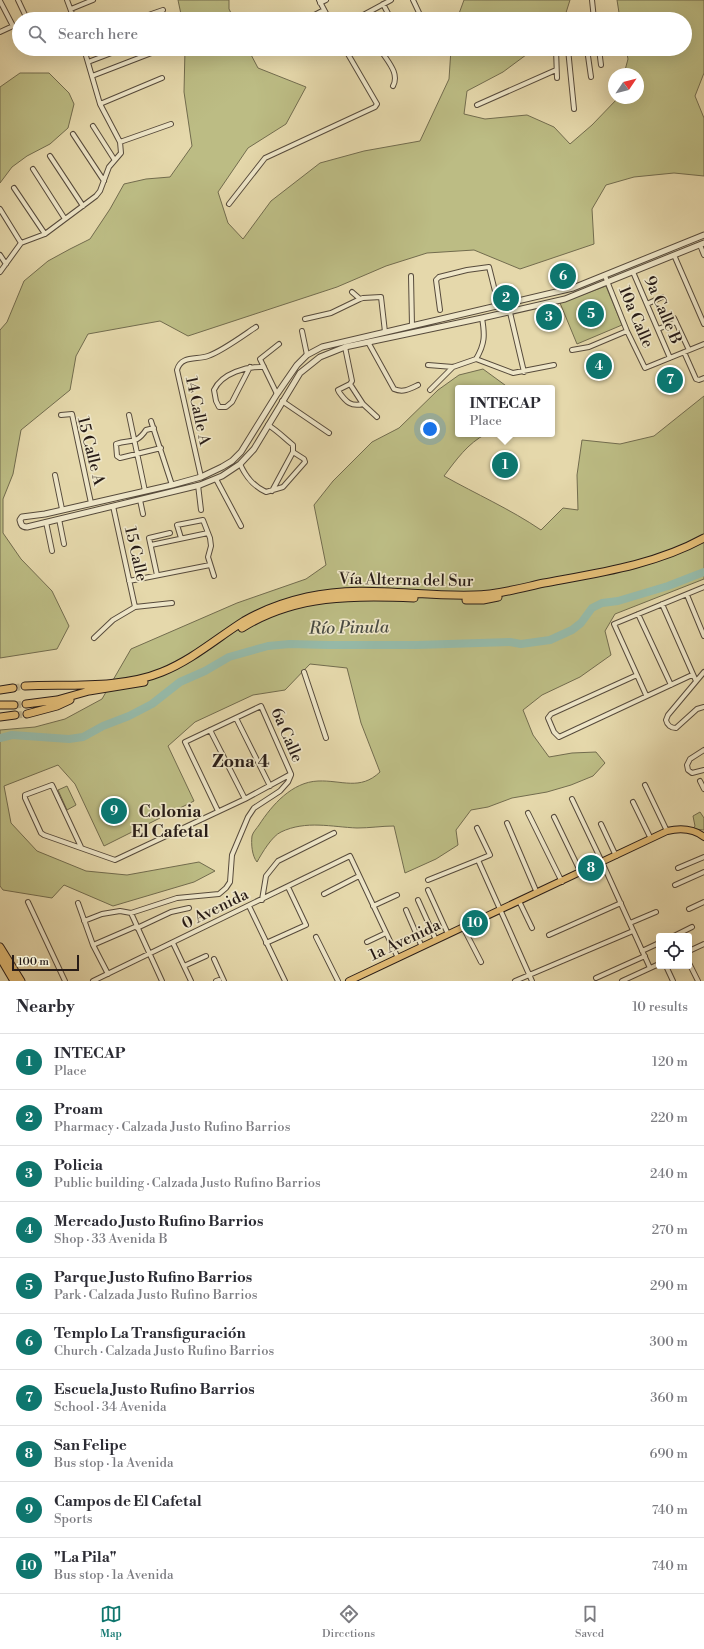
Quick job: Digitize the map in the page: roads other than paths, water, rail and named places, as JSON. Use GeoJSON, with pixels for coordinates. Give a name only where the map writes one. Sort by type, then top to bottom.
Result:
{"type":"FeatureCollection","features":[{"type":"Feature","properties":{"kind":"highway","name":"Vía Alterna del Sur"},"geometry":{"type":"LineString","coordinates":[[25,686],[98,684],[151,676],[167,670],[190,657],[245,621],[275,606],[307,597],[365,593],[482,595],[632,565],[666,555],[704,538]]}},
{"type":"Feature","properties":{"kind":"highway","name":"Vía Alterna del Sur"},"geometry":{"type":"LineString","coordinates":[[365,593],[483,600],[632,570],[667,559],[704,542]]}},
{"type":"Feature","properties":{"kind":"highway","name":"Vía Alterna del Sur"},"geometry":{"type":"LineString","coordinates":[[26,704],[57,700],[89,691],[134,685],[163,677],[247,625],[268,615],[308,602],[354,594]]}},
{"type":"Feature","properties":{"kind":"highway"},"geometry":{"type":"LineString","coordinates":[[27,714],[57,706],[89,691]]}},
{"type":"Feature","properties":{"kind":"highway"},"geometry":{"type":"LineString","coordinates":[[0,706],[14,705]]}},
{"type":"Feature","properties":{"kind":"highway"},"geometry":{"type":"LineString","coordinates":[[0,717],[15,715]]}},
{"type":"Feature","properties":{"kind":"highway"},"geometry":{"type":"LineString","coordinates":[[0,947],[21,981]]}},
{"type":"Feature","properties":{"kind":"highway"},"geometry":{"type":"LineString","coordinates":[[0,957],[14,981]]}},
{"type":"Feature","properties":{"kind":"main road","name":"1a Avenida"},"geometry":{"type":"LineString","coordinates":[[349,981],[357,979],[448,934],[667,832],[680,829],[691,831],[704,837]]}},
{"type":"Feature","properties":{"kind":"street"},"geometry":{"type":"LineString","coordinates":[[18,0],[24,12]]}},
{"type":"Feature","properties":{"kind":"street"},"geometry":{"type":"LineString","coordinates":[[67,0],[72,12]]}},
{"type":"Feature","properties":{"kind":"street"},"geometry":{"type":"LineString","coordinates":[[71,8],[93,0]]}},
{"type":"Feature","properties":{"kind":"street"},"geometry":{"type":"LineString","coordinates":[[320,12],[324,10],[320,2],[326,0]]}},
{"type":"Feature","properties":{"kind":"street"},"geometry":{"type":"LineString","coordinates":[[371,12],[391,0]]}},
{"type":"Feature","properties":{"kind":"street"},"geometry":{"type":"LineString","coordinates":[[413,0],[419,12]]}},
{"type":"Feature","properties":{"kind":"street"},"geometry":{"type":"LineString","coordinates":[[592,0],[593,12]]}},
{"type":"Feature","properties":{"kind":"street"},"geometry":{"type":"LineString","coordinates":[[1,1],[12,24]]}},
{"type":"Feature","properties":{"kind":"street"},"geometry":{"type":"LineString","coordinates":[[383,4],[387,12]]}},
{"type":"Feature","properties":{"kind":"street"},"geometry":{"type":"LineString","coordinates":[[157,12],[163,10]]}},
{"type":"Feature","properties":{"kind":"street"},"geometry":{"type":"LineString","coordinates":[[0,32],[12,26]]}},
{"type":"Feature","properties":{"kind":"street"},"geometry":{"type":"LineString","coordinates":[[0,272],[22,243],[45,234],[83,206],[100,191],[109,167],[114,159],[121,153],[120,142],[100,104],[86,56]]}},
{"type":"Feature","properties":{"kind":"street"},"geometry":{"type":"LineString","coordinates":[[88,62],[104,56]]}},
{"type":"Feature","properties":{"kind":"street"},"geometry":{"type":"LineString","coordinates":[[92,76],[144,56]]}},
{"type":"Feature","properties":{"kind":"street"},"geometry":{"type":"LineString","coordinates":[[229,204],[265,158],[371,109],[377,104],[349,56]]}},
{"type":"Feature","properties":{"kind":"street"},"geometry":{"type":"LineString","coordinates":[[384,56],[396,75],[396,81],[392,86]]}},
{"type":"Feature","properties":{"kind":"street"},"geometry":{"type":"LineString","coordinates":[[556,56],[557,78]]}},
{"type":"Feature","properties":{"kind":"street"},"geometry":{"type":"LineString","coordinates":[[569,56],[574,109]]}},
{"type":"Feature","properties":{"kind":"street"},"geometry":{"type":"LineString","coordinates":[[588,56],[591,77]]}},
{"type":"Feature","properties":{"kind":"street"},"geometry":{"type":"LineString","coordinates":[[600,56],[601,65]]}},
{"type":"Feature","properties":{"kind":"street"},"geometry":{"type":"LineString","coordinates":[[477,105],[556,70]]}},
{"type":"Feature","properties":{"kind":"street"},"geometry":{"type":"LineString","coordinates":[[100,104],[162,78]]}},
{"type":"Feature","properties":{"kind":"street"},"geometry":{"type":"LineString","coordinates":[[120,142],[171,124]]}},
{"type":"Feature","properties":{"kind":"street"},"geometry":{"type":"LineString","coordinates":[[93,126],[114,159]]}},
{"type":"Feature","properties":{"kind":"street"},"geometry":{"type":"LineString","coordinates":[[73,134],[104,181]]}},
{"type":"Feature","properties":{"kind":"street"},"geometry":{"type":"LineString","coordinates":[[50,156],[83,206]]}},
{"type":"Feature","properties":{"kind":"street"},"geometry":{"type":"LineString","coordinates":[[33,170],[65,219]]}},
{"type":"Feature","properties":{"kind":"street"},"geometry":{"type":"LineString","coordinates":[[14,188],[45,234]]}},
{"type":"Feature","properties":{"kind":"street"},"geometry":{"type":"LineString","coordinates":[[0,209],[22,243]]}},
{"type":"Feature","properties":{"kind":"street"},"geometry":{"type":"LineString","coordinates":[[704,235],[573,288],[498,307],[322,347],[307,355],[297,365],[241,452],[232,462],[201,477],[172,485],[62,510],[22,517],[20,524],[24,527],[160,495],[216,479],[234,470],[248,456],[300,373],[320,357],[354,345],[570,298],[702,244],[704,255]]}},
{"type":"Feature","properties":{"kind":"street"},"geometry":{"type":"LineString","coordinates":[[0,255],[6,264]]}},
{"type":"Feature","properties":{"kind":"street"},"geometry":{"type":"LineString","coordinates":[[674,255],[704,324]]}},
{"type":"Feature","properties":{"kind":"street"},"geometry":{"type":"LineString","coordinates":[[440,310],[436,280],[439,277],[467,270],[489,268],[498,307]]}},
{"type":"Feature","properties":{"kind":"street","name":"9a Calle B"},"geometry":{"type":"LineString","coordinates":[[633,272],[670,358]]}},
{"type":"Feature","properties":{"kind":"street"},"geometry":{"type":"LineString","coordinates":[[411,276],[412,326]]}},
{"type":"Feature","properties":{"kind":"street","name":"10a Calle"},"geometry":{"type":"LineString","coordinates":[[605,276],[627,331],[645,368],[670,358]]}},
{"type":"Feature","properties":{"kind":"street"},"geometry":{"type":"LineString","coordinates":[[352,292],[360,299]]}},
{"type":"Feature","properties":{"kind":"street"},"geometry":{"type":"LineString","coordinates":[[305,319],[332,313],[360,299],[381,297],[385,332]]}},
{"type":"Feature","properties":{"kind":"street"},"geometry":{"type":"LineString","coordinates":[[647,304],[662,297]]}},
{"type":"Feature","properties":{"kind":"street"},"geometry":{"type":"LineString","coordinates":[[508,304],[524,372]]}},
{"type":"Feature","properties":{"kind":"street"},"geometry":{"type":"LineString","coordinates":[[476,359],[482,348],[484,333],[482,318]]}},
{"type":"Feature","properties":{"kind":"street"},"geometry":{"type":"LineString","coordinates":[[658,329],[675,320],[689,350]]}},
{"type":"Feature","properties":{"kind":"street","name":"14 Calle A"},"geometry":{"type":"LineString","coordinates":[[201,477],[177,370],[179,365],[185,360],[209,356],[256,327]]}},
{"type":"Feature","properties":{"kind":"street"},"geometry":{"type":"LineString","coordinates":[[302,331],[307,355]]}},
{"type":"Feature","properties":{"kind":"street"},"geometry":{"type":"LineString","coordinates":[[572,350],[589,347],[627,331]]}},
{"type":"Feature","properties":{"kind":"street"},"geometry":{"type":"LineString","coordinates":[[353,339],[354,345]]}},
{"type":"Feature","properties":{"kind":"street"},"geometry":{"type":"LineString","coordinates":[[368,342],[394,389],[404,391],[418,385]]}},
{"type":"Feature","properties":{"kind":"street"},"geometry":{"type":"LineString","coordinates":[[277,394],[260,359],[279,344]]}},
{"type":"Feature","properties":{"kind":"street"},"geometry":{"type":"LineString","coordinates":[[670,358],[704,344]]}},
{"type":"Feature","properties":{"kind":"street"},"geometry":{"type":"LineString","coordinates":[[346,347],[352,376],[350,384],[364,404],[377,417]]}},
{"type":"Feature","properties":{"kind":"street"},"geometry":{"type":"LineString","coordinates":[[684,352],[696,379],[699,380],[704,378]]}},
{"type":"Feature","properties":{"kind":"street"},"geometry":{"type":"LineString","coordinates":[[428,365],[453,367],[476,359],[512,373],[524,372],[554,365]]}},
{"type":"Feature","properties":{"kind":"street"},"geometry":{"type":"LineString","coordinates":[[250,367],[232,402],[226,407],[219,407],[214,390],[216,385],[232,374],[250,367],[264,367]]}},
{"type":"Feature","properties":{"kind":"street"},"geometry":{"type":"LineString","coordinates":[[430,390],[453,367]]}},
{"type":"Feature","properties":{"kind":"street"},"geometry":{"type":"LineString","coordinates":[[350,384],[338,390],[338,392],[349,403],[355,406],[364,404]]}},
{"type":"Feature","properties":{"kind":"street"},"geometry":{"type":"LineString","coordinates":[[282,401],[329,433]]}},
{"type":"Feature","properties":{"kind":"street","name":"15 Calle A"},"geometry":{"type":"LineString","coordinates":[[61,415],[72,414],[91,503]]}},
{"type":"Feature","properties":{"kind":"street"},"geometry":{"type":"LineString","coordinates":[[129,415],[145,491]]}},
{"type":"Feature","properties":{"kind":"street"},"geometry":{"type":"LineString","coordinates":[[151,421],[172,485]]}},
{"type":"Feature","properties":{"kind":"street"},"geometry":{"type":"LineString","coordinates":[[268,425],[279,432],[281,437],[293,445],[293,452],[271,491]]}},
{"type":"Feature","properties":{"kind":"street"},"geometry":{"type":"LineString","coordinates":[[154,428],[146,430],[139,439],[135,441],[118,443],[115,447],[118,457],[161,448]]}},
{"type":"Feature","properties":{"kind":"street"},"geometry":{"type":"LineString","coordinates":[[251,435],[258,440]]}},
{"type":"Feature","properties":{"kind":"street"},"geometry":{"type":"LineString","coordinates":[[240,464],[246,477],[258,488],[266,492],[271,491],[283,487],[305,462],[304,459],[293,452]]}},
{"type":"Feature","properties":{"kind":"street"},"geometry":{"type":"LineString","coordinates":[[55,474],[62,510]]}},
{"type":"Feature","properties":{"kind":"street"},"geometry":{"type":"LineString","coordinates":[[216,479],[241,526]]}},
{"type":"Feature","properties":{"kind":"street"},"geometry":{"type":"LineString","coordinates":[[198,485],[201,510]]}},
{"type":"Feature","properties":{"kind":"street"},"geometry":{"type":"LineString","coordinates":[[158,488],[160,495]]}},
{"type":"Feature","properties":{"kind":"street"},"geometry":{"type":"LineString","coordinates":[[140,500],[143,514]]}},
{"type":"Feature","properties":{"kind":"street","name":"15 Calle"},"geometry":{"type":"LineString","coordinates":[[113,506],[135,608]]}},
{"type":"Feature","properties":{"kind":"street"},"geometry":{"type":"LineString","coordinates":[[72,507],[74,516]]}},
{"type":"Feature","properties":{"kind":"street"},"geometry":{"type":"LineString","coordinates":[[60,519],[64,544]]}},
{"type":"Feature","properties":{"kind":"street"},"geometry":{"type":"LineString","coordinates":[[181,538],[177,525],[203,520],[211,546],[208,557],[214,576]]}},
{"type":"Feature","properties":{"kind":"street"},"geometry":{"type":"LineString","coordinates":[[46,522],[52,551]]}},
{"type":"Feature","properties":{"kind":"street"},"geometry":{"type":"LineString","coordinates":[[157,575],[149,538],[170,533]]}},
{"type":"Feature","properties":{"kind":"street"},"geometry":{"type":"LineString","coordinates":[[151,545],[208,533]]}},
{"type":"Feature","properties":{"kind":"street"},"geometry":{"type":"LineString","coordinates":[[129,580],[210,565]]}},
{"type":"Feature","properties":{"kind":"street"},"geometry":{"type":"LineString","coordinates":[[646,695],[614,624],[704,587]]}},
{"type":"Feature","properties":{"kind":"street"},"geometry":{"type":"LineString","coordinates":[[687,595],[704,636]]}},
{"type":"Feature","properties":{"kind":"street"},"geometry":{"type":"LineString","coordinates":[[94,638],[113,620],[135,608],[172,603]]}},
{"type":"Feature","properties":{"kind":"street"},"geometry":{"type":"LineString","coordinates":[[662,604],[692,675],[696,681]]}},
{"type":"Feature","properties":{"kind":"street"},"geometry":{"type":"LineString","coordinates":[[638,614],[670,685]]}},
{"type":"Feature","properties":{"kind":"street"},"geometry":{"type":"LineString","coordinates":[[304,672],[326,738]]}},
{"type":"Feature","properties":{"kind":"street"},"geometry":{"type":"LineString","coordinates":[[704,672],[668,715],[666,723],[671,727],[676,728],[697,709],[704,706]]}},
{"type":"Feature","properties":{"kind":"street"},"geometry":{"type":"LineString","coordinates":[[637,675],[551,714],[548,718],[554,732],[559,737],[602,718],[646,695],[692,675]]}},
{"type":"Feature","properties":{"kind":"street","name":"6a Calle"},"geometry":{"type":"LineString","coordinates":[[236,718],[261,706],[291,774]]}},
{"type":"Feature","properties":{"kind":"street"},"geometry":{"type":"LineString","coordinates":[[218,811],[185,742],[236,718],[270,786]]}},
{"type":"Feature","properties":{"kind":"street"},"geometry":{"type":"LineString","coordinates":[[210,730],[245,798]]}},
{"type":"Feature","properties":{"kind":"street"},"geometry":{"type":"LineString","coordinates":[[704,750],[690,759],[687,765],[688,770],[692,773],[704,770]]}},
{"type":"Feature","properties":{"kind":"street"},"geometry":{"type":"LineString","coordinates":[[81,847],[52,785],[26,796],[25,798],[41,834],[115,860],[270,786],[291,774]]}},
{"type":"Feature","properties":{"kind":"street"},"geometry":{"type":"LineString","coordinates":[[84,921],[102,914],[120,911],[131,913],[177,898],[218,894],[226,888],[230,882],[232,855],[248,817],[254,808],[280,791],[288,782],[291,774]]}},
{"type":"Feature","properties":{"kind":"street"},"geometry":{"type":"LineString","coordinates":[[700,781],[704,789]]}},
{"type":"Feature","properties":{"kind":"street"},"geometry":{"type":"LineString","coordinates":[[645,785],[667,832]]}},
{"type":"Feature","properties":{"kind":"street"},"geometry":{"type":"LineString","coordinates":[[572,799],[621,902],[650,968]]}},
{"type":"Feature","properties":{"kind":"street"},"geometry":{"type":"LineString","coordinates":[[633,802],[651,839]]}},
{"type":"Feature","properties":{"kind":"street"},"geometry":{"type":"LineString","coordinates":[[528,813],[562,882]]}},
{"type":"Feature","properties":{"kind":"street"},"geometry":{"type":"LineString","coordinates":[[554,817],[581,873]]}},
{"type":"Feature","properties":{"kind":"street"},"geometry":{"type":"LineString","coordinates":[[507,823],[537,893]]}},
{"type":"Feature","properties":{"kind":"street"},"geometry":{"type":"LineString","coordinates":[[601,824],[616,856]]}},
{"type":"Feature","properties":{"kind":"street"},"geometry":{"type":"LineString","coordinates":[[428,880],[490,855],[477,828]]}},
{"type":"Feature","properties":{"kind":"street"},"geometry":{"type":"LineString","coordinates":[[262,900],[266,876],[278,861],[334,833]]}},
{"type":"Feature","properties":{"kind":"street","name":"0 Avenida"},"geometry":{"type":"LineString","coordinates":[[93,981],[250,906],[348,857],[351,858],[359,876]]}},
{"type":"Feature","properties":{"kind":"street"},"geometry":{"type":"LineString","coordinates":[[678,868],[704,857]]}},
{"type":"Feature","properties":{"kind":"street"},"geometry":{"type":"LineString","coordinates":[[478,860],[532,981]]}},
{"type":"Feature","properties":{"kind":"street"},"geometry":{"type":"LineString","coordinates":[[675,885],[704,872]]}},
{"type":"Feature","properties":{"kind":"street"},"geometry":{"type":"LineString","coordinates":[[324,894],[359,876],[398,958]]}},
{"type":"Feature","properties":{"kind":"street"},"geometry":{"type":"LineString","coordinates":[[266,943],[306,925],[288,886]]}},
{"type":"Feature","properties":{"kind":"street"},"geometry":{"type":"LineString","coordinates":[[428,890],[448,934]]}},
{"type":"Feature","properties":{"kind":"street"},"geometry":{"type":"LineString","coordinates":[[374,906],[397,895]]}},
{"type":"Feature","properties":{"kind":"street"},"geometry":{"type":"LineString","coordinates":[[418,900],[436,940]]}},
{"type":"Feature","properties":{"kind":"street"},"geometry":{"type":"LineString","coordinates":[[520,901],[532,928]]}},
{"type":"Feature","properties":{"kind":"street"},"geometry":{"type":"LineString","coordinates":[[28,902],[65,981]]}},
{"type":"Feature","properties":{"kind":"street"},"geometry":{"type":"LineString","coordinates":[[549,936],[621,902]]}},
{"type":"Feature","properties":{"kind":"street"},"geometry":{"type":"LineString","coordinates":[[689,909],[704,902]]}},
{"type":"Feature","properties":{"kind":"street"},"geometry":{"type":"LineString","coordinates":[[78,903],[93,945],[108,974]]}},
{"type":"Feature","properties":{"kind":"street"},"geometry":{"type":"LineString","coordinates":[[250,906],[285,981]]}},
{"type":"Feature","properties":{"kind":"street"},"geometry":{"type":"LineString","coordinates":[[93,945],[171,912],[189,908]]}},
{"type":"Feature","properties":{"kind":"street"},"geometry":{"type":"LineString","coordinates":[[406,910],[422,947]]}},
{"type":"Feature","properties":{"kind":"street"},"geometry":{"type":"LineString","coordinates":[[630,923],[656,912]]}},
{"type":"Feature","properties":{"kind":"street"},"geometry":{"type":"LineString","coordinates":[[131,913],[162,981]]}},
{"type":"Feature","properties":{"kind":"street"},"geometry":{"type":"LineString","coordinates":[[463,927],[480,962]]}},
{"type":"Feature","properties":{"kind":"street"},"geometry":{"type":"LineString","coordinates":[[680,933],[692,927]]}},
{"type":"Feature","properties":{"kind":"street"},"geometry":{"type":"LineString","coordinates":[[515,981],[633,931]]}},
{"type":"Feature","properties":{"kind":"street"},"geometry":{"type":"LineString","coordinates":[[367,942],[386,934]]}},
{"type":"Feature","properties":{"kind":"street"},"geometry":{"type":"LineString","coordinates":[[316,937],[338,981]]}},
{"type":"Feature","properties":{"kind":"street"},"geometry":{"type":"LineString","coordinates":[[173,943],[191,981]]}},
{"type":"Feature","properties":{"kind":"street"},"geometry":{"type":"LineString","coordinates":[[642,951],[656,944]]}},
{"type":"Feature","properties":{"kind":"street"},"geometry":{"type":"LineString","coordinates":[[692,950],[704,944]]}},
{"type":"Feature","properties":{"kind":"street"},"geometry":{"type":"LineString","coordinates":[[184,966],[206,956]]}},
{"type":"Feature","properties":{"kind":"street"},"geometry":{"type":"LineString","coordinates":[[596,978],[645,956]]}},
{"type":"Feature","properties":{"kind":"street"},"geometry":{"type":"LineString","coordinates":[[214,959],[220,981]]}},
{"type":"Feature","properties":{"kind":"street"},"geometry":{"type":"LineString","coordinates":[[622,981],[656,965]]}},
{"type":"Feature","properties":{"kind":"street"},"geometry":{"type":"LineString","coordinates":[[667,969],[673,981]]}},
{"type":"Feature","properties":{"kind":"street"},"geometry":{"type":"LineString","coordinates":[[692,969],[698,981]]}},
{"type":"Feature","properties":{"kind":"waterway","name":"Río Pinula"},"geometry":{"type":"LineString","coordinates":[[0,738],[12,735],[69,739],[83,737],[103,726],[129,716],[152,704],[180,682],[205,671],[229,657],[268,646],[290,644],[417,645],[510,642],[521,644],[550,640],[572,630],[581,623],[592,608],[602,603],[618,601],[668,586],[704,572]]}},
{"type":"Feature","properties":{"kind":"tunnel"},"geometry":{"type":"LineString","coordinates":[[13,688],[25,686]]}},
{"type":"Feature","properties":{"kind":"tunnel"},"geometry":{"type":"LineString","coordinates":[[14,705],[26,704]]}},
{"type":"Feature","properties":{"kind":"tunnel"},"geometry":{"type":"LineString","coordinates":[[15,715],[27,714]]}},
{"type":"Feature","properties":{"kind":"place","name":"Templo La Transfiguración"},"geometry":{"type":"Point","coordinates":[563,276]}},
{"type":"Feature","properties":{"kind":"place","name":"Proam"},"geometry":{"type":"Point","coordinates":[506,298]}},
{"type":"Feature","properties":{"kind":"place","name":"Parque Justo Rufino Barrios"},"geometry":{"type":"Point","coordinates":[591,314]}},
{"type":"Feature","properties":{"kind":"place","name":"Policia"},"geometry":{"type":"Point","coordinates":[549,317]}},
{"type":"Feature","properties":{"kind":"place","name":"Mercado Justo Rufino Barrios"},"geometry":{"type":"Point","coordinates":[599,366]}},
{"type":"Feature","properties":{"kind":"place","name":"Escuela Justo Rufino Barrios"},"geometry":{"type":"Point","coordinates":[670,380]}},
{"type":"Feature","properties":{"kind":"place","name":"INTECAP"},"geometry":{"type":"Point","coordinates":[505,465]}},
{"type":"Feature","properties":{"kind":"place","name":"Campos de El Cafetal"},"geometry":{"type":"Point","coordinates":[114,811]}},
{"type":"Feature","properties":{"kind":"place","name":"San Felipe"},"geometry":{"type":"Point","coordinates":[591,868]}},
{"type":"Feature","properties":{"kind":"place","name":"\"La Pila\""},"geometry":{"type":"Point","coordinates":[475,923]}},
{"type":"Feature","properties":{"kind":"district","name":"Zona 4"},"geometry":{"type":"Point","coordinates":[241,761]}},
{"type":"Feature","properties":{"kind":"district","name":"Colonia El Cafetal"},"geometry":{"type":"Point","coordinates":[170,822]}}]}
